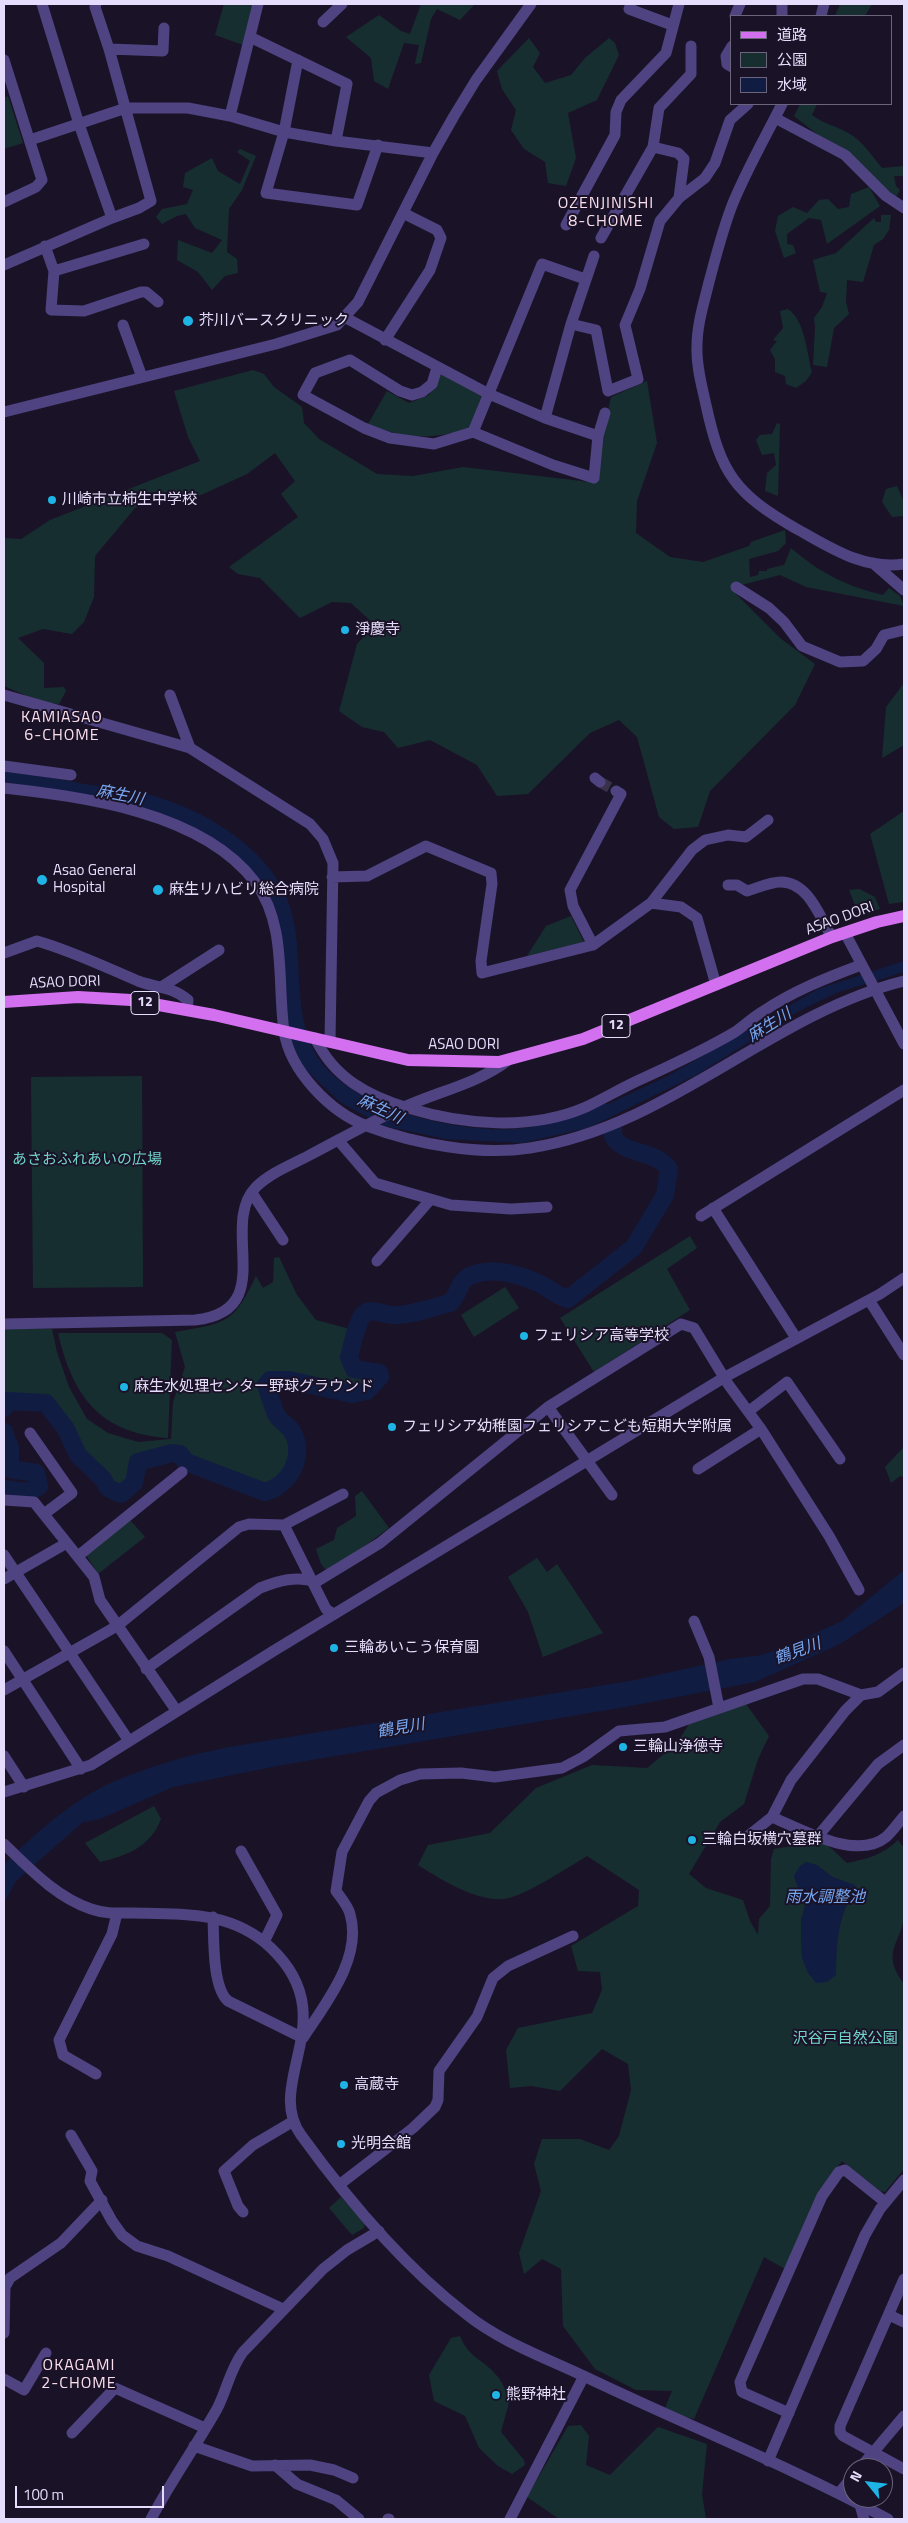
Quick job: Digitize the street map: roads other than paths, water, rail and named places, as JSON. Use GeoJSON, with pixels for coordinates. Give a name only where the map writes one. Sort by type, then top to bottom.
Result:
{"type":"FeatureCollection","features":[{"type":"Feature","properties":{"kind":"main road","name":"ASAO DORI"},"geometry":{"type":"LineString","coordinates":[[4,1002],[78,997],[104,998],[187,1010],[408,1060],[452,1062],[507,1061],[583,1039],[832,937],[876,922],[904,916]]}},
{"type":"Feature","properties":{"kind":"street"},"geometry":{"type":"LineString","coordinates":[[42,4],[79,124],[112,218]]}},
{"type":"Feature","properties":{"kind":"street"},"geometry":{"type":"LineString","coordinates":[[4,264],[139,208],[150,201],[126,108],[95,7],[96,4]]}},
{"type":"Feature","properties":{"kind":"street"},"geometry":{"type":"LineString","coordinates":[[230,116],[258,4]]}},
{"type":"Feature","properties":{"kind":"street"},"geometry":{"type":"LineString","coordinates":[[323,22],[342,4]]}},
{"type":"Feature","properties":{"kind":"street"},"geometry":{"type":"LineString","coordinates":[[4,412],[276,344],[337,325],[346,318],[358,302],[433,153],[476,80],[532,4]]}},
{"type":"Feature","properties":{"kind":"street"},"geometry":{"type":"LineString","coordinates":[[631,4],[629,9],[672,24]]}},
{"type":"Feature","properties":{"kind":"street"},"geometry":{"type":"LineString","coordinates":[[566,225],[615,135],[616,112],[621,100],[663,57],[679,4]]}},
{"type":"Feature","properties":{"kind":"street"},"geometry":{"type":"LineString","coordinates":[[109,49],[163,51],[164,28]]}},
{"type":"Feature","properties":{"kind":"street"},"geometry":{"type":"LineString","coordinates":[[250,37],[347,84],[336,141]]}},
{"type":"Feature","properties":{"kind":"street"},"geometry":{"type":"LineString","coordinates":[[601,238],[653,147],[659,108],[691,74],[690,46]]}},
{"type":"Feature","properties":{"kind":"street"},"geometry":{"type":"LineString","coordinates":[[730,49],[726,56],[727,64],[730,66]]}},
{"type":"Feature","properties":{"kind":"street"},"geometry":{"type":"LineString","coordinates":[[4,60],[42,180],[36,187],[4,202]]}},
{"type":"Feature","properties":{"kind":"street"},"geometry":{"type":"LineString","coordinates":[[298,60],[284,132],[266,193],[357,205],[378,145]]}},
{"type":"Feature","properties":{"kind":"street"},"geometry":{"type":"LineString","coordinates":[[571,324],[596,330],[608,391],[638,379],[625,325],[640,289],[660,221],[666,210],[705,178],[715,163],[730,120],[747,105]]}},
{"type":"Feature","properties":{"kind":"street"},"geometry":{"type":"LineString","coordinates":[[782,105],[733,203],[718,248],[700,315],[697,345],[698,365],[712,432],[721,460],[731,478],[753,501],[773,515],[848,557],[874,563],[904,564]]}},
{"type":"Feature","properties":{"kind":"street"},"geometry":{"type":"LineString","coordinates":[[30,140],[126,108],[188,108],[230,116],[284,132],[336,141],[433,153]]}},
{"type":"Feature","properties":{"kind":"street"},"geometry":{"type":"LineString","coordinates":[[775,118],[845,155],[886,196],[904,208]]}},
{"type":"Feature","properties":{"kind":"street"},"geometry":{"type":"LineString","coordinates":[[653,147],[678,153],[684,159],[679,198]]}},
{"type":"Feature","properties":{"kind":"street"},"geometry":{"type":"LineString","coordinates":[[386,340],[430,270],[441,238],[437,230],[403,213]]}},
{"type":"Feature","properties":{"kind":"street"},"geometry":{"type":"LineString","coordinates":[[54,271],[144,244]]}},
{"type":"Feature","properties":{"kind":"street"},"geometry":{"type":"LineString","coordinates":[[45,246],[54,271],[50,310],[84,312],[142,292],[146,292],[158,302]]}},
{"type":"Feature","properties":{"kind":"street"},"geometry":{"type":"LineString","coordinates":[[545,418],[571,324],[594,256]]}},
{"type":"Feature","properties":{"kind":"street"},"geometry":{"type":"LineString","coordinates":[[472,432],[542,264],[586,279]]}},
{"type":"Feature","properties":{"kind":"street"},"geometry":{"type":"LineString","coordinates":[[346,318],[489,394],[545,418],[598,436]]}},
{"type":"Feature","properties":{"kind":"street"},"geometry":{"type":"LineString","coordinates":[[124,325],[142,377]]}},
{"type":"Feature","properties":{"kind":"street"},"geometry":{"type":"LineString","coordinates":[[437,368],[432,384],[422,392],[412,395],[400,391],[350,360],[315,373],[303,395],[364,428],[390,438],[434,444],[472,432],[552,465],[594,478],[598,436],[605,413]]}},
{"type":"Feature","properties":{"kind":"street"},"geometry":{"type":"LineString","coordinates":[[874,563],[904,590]]}},
{"type":"Feature","properties":{"kind":"street"},"geometry":{"type":"LineString","coordinates":[[736,587],[769,608],[784,622],[802,646],[840,662],[863,661],[876,649],[884,635],[904,630]]}},
{"type":"Feature","properties":{"kind":"street"},"geometry":{"type":"LineString","coordinates":[[4,695],[190,748],[310,824],[328,850],[333,863],[330,1042]]}},
{"type":"Feature","properties":{"kind":"street"},"geometry":{"type":"LineString","coordinates":[[170,695],[190,748]]}},
{"type":"Feature","properties":{"kind":"street"},"geometry":{"type":"LineString","coordinates":[[4,766],[71,775]]}},
{"type":"Feature","properties":{"kind":"street"},"geometry":{"type":"LineString","coordinates":[[4,788],[96,803],[165,820],[217,847],[236,862],[254,880],[271,913],[280,959],[284,1032],[290,1055],[313,1086],[342,1112],[370,1124],[426,1142],[478,1150],[530,1148],[566,1141],[662,1102],[816,1014],[872,987],[904,981]]}},
{"type":"Feature","properties":{"kind":"street"},"geometry":{"type":"LineString","coordinates":[[593,945],[573,906],[570,890],[621,794],[616,791]]}},
{"type":"Feature","properties":{"kind":"street"},"geometry":{"type":"LineString","coordinates":[[332,877],[367,876],[426,846],[491,873],[492,884],[481,961],[482,973],[593,945],[651,903],[692,850],[705,840],[728,835],[746,837],[768,820]]}},
{"type":"Feature","properties":{"kind":"street"},"geometry":{"type":"LineString","coordinates":[[728,885],[737,885],[747,891],[780,882],[790,883],[808,894],[832,937]]}},
{"type":"Feature","properties":{"kind":"street"},"geometry":{"type":"LineString","coordinates":[[651,903],[672,904],[689,911],[697,918],[716,985]]}},
{"type":"Feature","properties":{"kind":"street"},"geometry":{"type":"LineString","coordinates":[[845,933],[872,987],[904,1044]]}},
{"type":"Feature","properties":{"kind":"street"},"geometry":{"type":"LineString","coordinates":[[4,953],[37,940],[141,982],[163,986],[180,993],[188,1000],[187,1010]]}},
{"type":"Feature","properties":{"kind":"street"},"geometry":{"type":"LineString","coordinates":[[163,986],[219,950]]}},
{"type":"Feature","properties":{"kind":"street"},"geometry":{"type":"LineString","coordinates":[[315,1038],[323,1055],[343,1076],[364,1092],[402,1108],[467,1122],[508,1123],[546,1119],[585,1107],[698,1053],[737,1031],[762,1012],[813,982],[862,967]]}},
{"type":"Feature","properties":{"kind":"street"},"geometry":{"type":"LineString","coordinates":[[4,1324],[195,1320],[216,1316],[231,1304],[242,1287],[244,1275],[243,1218],[245,1207],[252,1193],[266,1180],[338,1140],[402,1108],[489,1074],[507,1061]]}},
{"type":"Feature","properties":{"kind":"street"},"geometry":{"type":"LineString","coordinates":[[701,1216],[904,1090]]}},
{"type":"Feature","properties":{"kind":"street"},"geometry":{"type":"LineString","coordinates":[[338,1140],[374,1183],[451,1205],[511,1209],[547,1207]]}},
{"type":"Feature","properties":{"kind":"street"},"geometry":{"type":"LineString","coordinates":[[252,1193],[283,1240]]}},
{"type":"Feature","properties":{"kind":"street"},"geometry":{"type":"LineString","coordinates":[[377,1261],[430,1200]]}},
{"type":"Feature","properties":{"kind":"street"},"geometry":{"type":"LineString","coordinates":[[713,1208],[796,1338]]}},
{"type":"Feature","properties":{"kind":"street"},"geometry":{"type":"LineString","coordinates":[[4,1792],[91,1765],[176,1710],[725,1377],[869,1300],[904,1278]]}},
{"type":"Feature","properties":{"kind":"street"},"geometry":{"type":"LineString","coordinates":[[869,1300],[904,1355]]}},
{"type":"Feature","properties":{"kind":"street"},"geometry":{"type":"LineString","coordinates":[[146,1669],[260,1588],[278,1581],[311,1580],[316,1582],[332,1574],[380,1543],[548,1407],[681,1324],[694,1328],[725,1377],[761,1428],[829,1536],[859,1590]]}},
{"type":"Feature","properties":{"kind":"street"},"geometry":{"type":"LineString","coordinates":[[749,1411],[787,1382],[840,1459]]}},
{"type":"Feature","properties":{"kind":"street"},"geometry":{"type":"LineString","coordinates":[[548,1407],[612,1495]]}},
{"type":"Feature","properties":{"kind":"street"},"geometry":{"type":"LineString","coordinates":[[698,1469],[761,1428]]}},
{"type":"Feature","properties":{"kind":"street"},"geometry":{"type":"LineString","coordinates":[[30,1433],[72,1493],[44,1514]]}},
{"type":"Feature","properties":{"kind":"street"},"geometry":{"type":"LineString","coordinates":[[78,1556],[182,1472]]}},
{"type":"Feature","properties":{"kind":"street"},"geometry":{"type":"LineString","coordinates":[[4,1690],[117,1626],[239,1527],[249,1524],[284,1525],[343,1494]]}},
{"type":"Feature","properties":{"kind":"street"},"geometry":{"type":"LineString","coordinates":[[4,1500],[34,1502],[44,1514],[65,1544],[78,1556],[94,1577],[100,1600],[176,1710]]}},
{"type":"Feature","properties":{"kind":"street"},"geometry":{"type":"LineString","coordinates":[[284,1525],[326,1609],[333,1614]]}},
{"type":"Feature","properties":{"kind":"street"},"geometry":{"type":"LineString","coordinates":[[4,1579],[65,1544]]}},
{"type":"Feature","properties":{"kind":"street"},"geometry":{"type":"LineString","coordinates":[[4,1555],[14,1573],[129,1741]]}},
{"type":"Feature","properties":{"kind":"street"},"geometry":{"type":"LineString","coordinates":[[694,1621],[710,1663],[719,1708]]}},
{"type":"Feature","properties":{"kind":"street"},"geometry":{"type":"LineString","coordinates":[[4,1651],[81,1769]]}},
{"type":"Feature","properties":{"kind":"street"},"geometry":{"type":"LineString","coordinates":[[303,2038],[342,1974],[349,1954],[352,1937],[350,1912],[336,1891],[342,1852],[369,1802],[376,1793],[400,1780],[420,1774],[461,1773],[495,1777],[562,1768],[583,1757],[619,1730],[665,1727],[804,1679],[818,1679],[861,1695],[878,1692],[904,1673]]}},
{"type":"Feature","properties":{"kind":"street"},"geometry":{"type":"LineString","coordinates":[[748,1836],[772,1817],[791,1780],[845,1711],[861,1695]]}},
{"type":"Feature","properties":{"kind":"street"},"geometry":{"type":"LineString","coordinates":[[818,1836],[878,1764],[904,1745]]}},
{"type":"Feature","properties":{"kind":"street"},"geometry":{"type":"LineString","coordinates":[[4,1756],[24,1787]]}},
{"type":"Feature","properties":{"kind":"street"},"geometry":{"type":"LineString","coordinates":[[772,1817],[848,1846],[863,1847],[886,1837],[904,1816]]}},
{"type":"Feature","properties":{"kind":"street"},"geometry":{"type":"LineString","coordinates":[[7,1847],[71,1901],[99,1912],[196,1914],[213,1917],[241,1927],[264,1942],[286,1966],[301,1993],[303,2038],[291,2092],[292,2122],[379,2231],[467,2316],[511,2342],[690,2427],[768,2460],[843,2496]]}},
{"type":"Feature","properties":{"kind":"street"},"geometry":{"type":"LineString","coordinates":[[241,1851],[277,1916],[264,1942]]}},
{"type":"Feature","properties":{"kind":"street"},"geometry":{"type":"LineString","coordinates":[[96,2074],[63,2055],[59,2040],[112,1934],[117,1913]]}},
{"type":"Feature","properties":{"kind":"street"},"geometry":{"type":"LineString","coordinates":[[213,1917],[218,1981],[222,1995],[228,2000],[303,2038]]}},
{"type":"Feature","properties":{"kind":"street"},"geometry":{"type":"LineString","coordinates":[[340,2184],[413,2128],[435,2107],[438,2100],[439,2071],[478,2016],[493,1978],[508,1966],[574,1936]]}},
{"type":"Feature","properties":{"kind":"street"},"geometry":{"type":"LineString","coordinates":[[244,2212],[238,2206],[224,2171],[253,2144],[292,2122]]}},
{"type":"Feature","properties":{"kind":"street"},"geometry":{"type":"LineString","coordinates":[[72,2135],[92,2171],[90,2181],[122,2235],[137,2246],[168,2256],[283,2310]]}},
{"type":"Feature","properties":{"kind":"street"},"geometry":{"type":"LineString","coordinates":[[789,2413],[742,2392],[740,2382],[822,2196],[839,2172],[845,2170],[885,2202]]}},
{"type":"Feature","properties":{"kind":"street"},"geometry":{"type":"LineString","coordinates":[[768,2460],[865,2235],[885,2202],[902,2187]]}},
{"type":"Feature","properties":{"kind":"street"},"geometry":{"type":"LineString","coordinates":[[4,2333],[5,2286],[10,2278],[61,2243],[102,2200]]}},
{"type":"Feature","properties":{"kind":"street"},"geometry":{"type":"LineString","coordinates":[[151,2519],[221,2402],[239,2358],[330,2263],[379,2231]]}},
{"type":"Feature","properties":{"kind":"street"},"geometry":{"type":"LineString","coordinates":[[904,2279],[840,2426],[840,2432],[843,2436],[904,2469]]}},
{"type":"Feature","properties":{"kind":"street"},"geometry":{"type":"LineString","coordinates":[[889,2315],[904,2322]]}},
{"type":"Feature","properties":{"kind":"street"},"geometry":{"type":"LineString","coordinates":[[4,2378],[24,2390],[46,2353]]}},
{"type":"Feature","properties":{"kind":"street"},"geometry":{"type":"LineString","coordinates":[[510,2519],[584,2376]]}},
{"type":"Feature","properties":{"kind":"street"},"geometry":{"type":"LineString","coordinates":[[72,2433],[116,2388],[205,2428]]}},
{"type":"Feature","properties":{"kind":"street"},"geometry":{"type":"LineString","coordinates":[[868,2458],[904,2416]]}},
{"type":"Feature","properties":{"kind":"street"},"geometry":{"type":"LineString","coordinates":[[194,2446],[252,2466],[310,2465],[334,2470],[353,2478]]}},
{"type":"Feature","properties":{"kind":"street"},"geometry":{"type":"LineString","coordinates":[[275,2465],[297,2484],[336,2500],[359,2519]]}},
{"type":"Feature","properties":{"kind":"street"},"geometry":{"type":"LineString","coordinates":[[838,2493],[843,2487]]}},
{"type":"Feature","properties":{"kind":"street"},"geometry":{"type":"LineString","coordinates":[[867,2508],[888,2519]]}},
{"type":"Feature","properties":{"kind":"water","name":"麻生川"},"geometry":{"type":"Polygon","coordinates":[[[4,770],[89,785],[118,788],[160,798],[201,814],[238,838],[268,867],[282,888],[291,910],[296,933],[301,1001],[305,1024],[312,1047],[327,1069],[349,1087],[377,1102],[409,1114],[442,1123],[475,1128],[505,1129],[531,1127],[608,1104],[668,1076],[818,989],[904,961],[904,972],[836,993],[799,1011],[696,1075],[588,1128],[522,1143],[446,1139],[384,1126],[340,1102],[306,1070],[294,1050],[288,1027],[282,941],[277,913],[271,899],[195,830],[62,791],[4,782],[4,770]]]}},
{"type":"Feature","properties":{"kind":"water","name":"鶴見川"},"geometry":{"type":"Polygon","coordinates":[[[904,1570],[904,1602],[901,1605],[840,1644],[755,1682],[625,1707],[282,1765],[173,1787],[100,1819],[83,1822],[16,1881],[4,1903],[4,1865],[15,1854],[55,1818],[85,1797],[113,1782],[141,1771],[184,1757],[229,1747],[635,1680],[730,1659],[762,1655],[842,1621],[904,1570]]]}},
{"type":"Feature","properties":{"kind":"water","name":"雨水調整池"},"geometry":{"type":"Polygon","coordinates":[[[806,1862],[817,1865],[832,1877],[855,1885],[842,1919],[837,1950],[836,1975],[827,1982],[816,1983],[808,1973],[802,1958],[801,1921],[805,1906],[794,1876],[799,1867],[806,1862]]]}},
{"type":"Feature","properties":{"kind":"waterway"},"geometry":{"type":"LineString","coordinates":[[4,1408],[7,1401],[46,1403],[66,1429],[78,1455],[103,1479],[108,1488],[121,1494],[134,1483],[138,1462],[172,1453],[180,1454],[186,1462],[265,1492],[274,1488],[282,1483],[293,1468],[297,1450],[292,1431],[277,1416],[266,1385],[270,1380],[289,1380],[352,1394],[367,1391],[380,1377],[379,1373],[354,1369],[349,1357],[357,1327],[365,1313],[375,1311],[399,1315],[450,1303],[465,1279],[477,1273],[487,1272],[517,1275],[544,1286],[568,1299],[634,1247],[665,1195],[669,1169],[656,1158],[631,1150],[617,1142],[613,1136],[613,1128]]}},
{"type":"Feature","properties":{"kind":"waterway"},"geometry":{"type":"LineString","coordinates":[[4,1432],[10,1448],[10,1469],[36,1473],[39,1486],[29,1492],[4,1489]]}},
{"type":"Feature","properties":{"kind":"tunnel"},"geometry":{"type":"LineString","coordinates":[[600,782],[616,791]]}},
{"type":"Feature","properties":{"kind":"place","name":"芥川バースクリニック"},"geometry":{"type":"Point","coordinates":[188,321]}},
{"type":"Feature","properties":{"kind":"place","name":"川崎市立柿生中学校"},"geometry":{"type":"Point","coordinates":[52,500]}},
{"type":"Feature","properties":{"kind":"place","name":"淨慶寺"},"geometry":{"type":"Point","coordinates":[345,630]}},
{"type":"Feature","properties":{"kind":"place","name":"Asao General Hospital"},"geometry":{"type":"Point","coordinates":[42,880]}},
{"type":"Feature","properties":{"kind":"place","name":"麻生リハビリ総合病院"},"geometry":{"type":"Point","coordinates":[158,890]}},
{"type":"Feature","properties":{"kind":"place","name":"フェリシア高等学校"},"geometry":{"type":"Point","coordinates":[524,1336]}},
{"type":"Feature","properties":{"kind":"place","name":"麻生水処理センター野球グラウンド"},"geometry":{"type":"Point","coordinates":[124,1387]}},
{"type":"Feature","properties":{"kind":"place","name":"フェリシア幼稚園フェリシアこども短期大学附属"},"geometry":{"type":"Point","coordinates":[392,1427]}},
{"type":"Feature","properties":{"kind":"place","name":"三輪あいこう保育園"},"geometry":{"type":"Point","coordinates":[334,1648]}},
{"type":"Feature","properties":{"kind":"place","name":"三輪山浄徳寺"},"geometry":{"type":"Point","coordinates":[623,1747]}},
{"type":"Feature","properties":{"kind":"place","name":"三輪白坂横穴墓群"},"geometry":{"type":"Point","coordinates":[692,1840]}},
{"type":"Feature","properties":{"kind":"place","name":"高蔵寺"},"geometry":{"type":"Point","coordinates":[344,2085]}},
{"type":"Feature","properties":{"kind":"place","name":"光明会館"},"geometry":{"type":"Point","coordinates":[341,2144]}},
{"type":"Feature","properties":{"kind":"place","name":"熊野神社"},"geometry":{"type":"Point","coordinates":[496,2395]}},
{"type":"Feature","properties":{"kind":"district","name":"OZENJINISHI 8-CHOME"},"geometry":{"type":"Point","coordinates":[606,213]}},
{"type":"Feature","properties":{"kind":"district","name":"KAMIASAO 6-CHOME"},"geometry":{"type":"Point","coordinates":[62,727]}},
{"type":"Feature","properties":{"kind":"district","name":"OKAGAMI 2-CHOME"},"geometry":{"type":"Point","coordinates":[79,2375]}},
{"type":"Feature","properties":{"kind":"park label","name":"あさおふれあいの広場"},"geometry":{"type":"Point","coordinates":[87,1160]}},
{"type":"Feature","properties":{"kind":"park label","name":"沢谷戸自然公園"},"geometry":{"type":"Point","coordinates":[845,2039]}}]}
